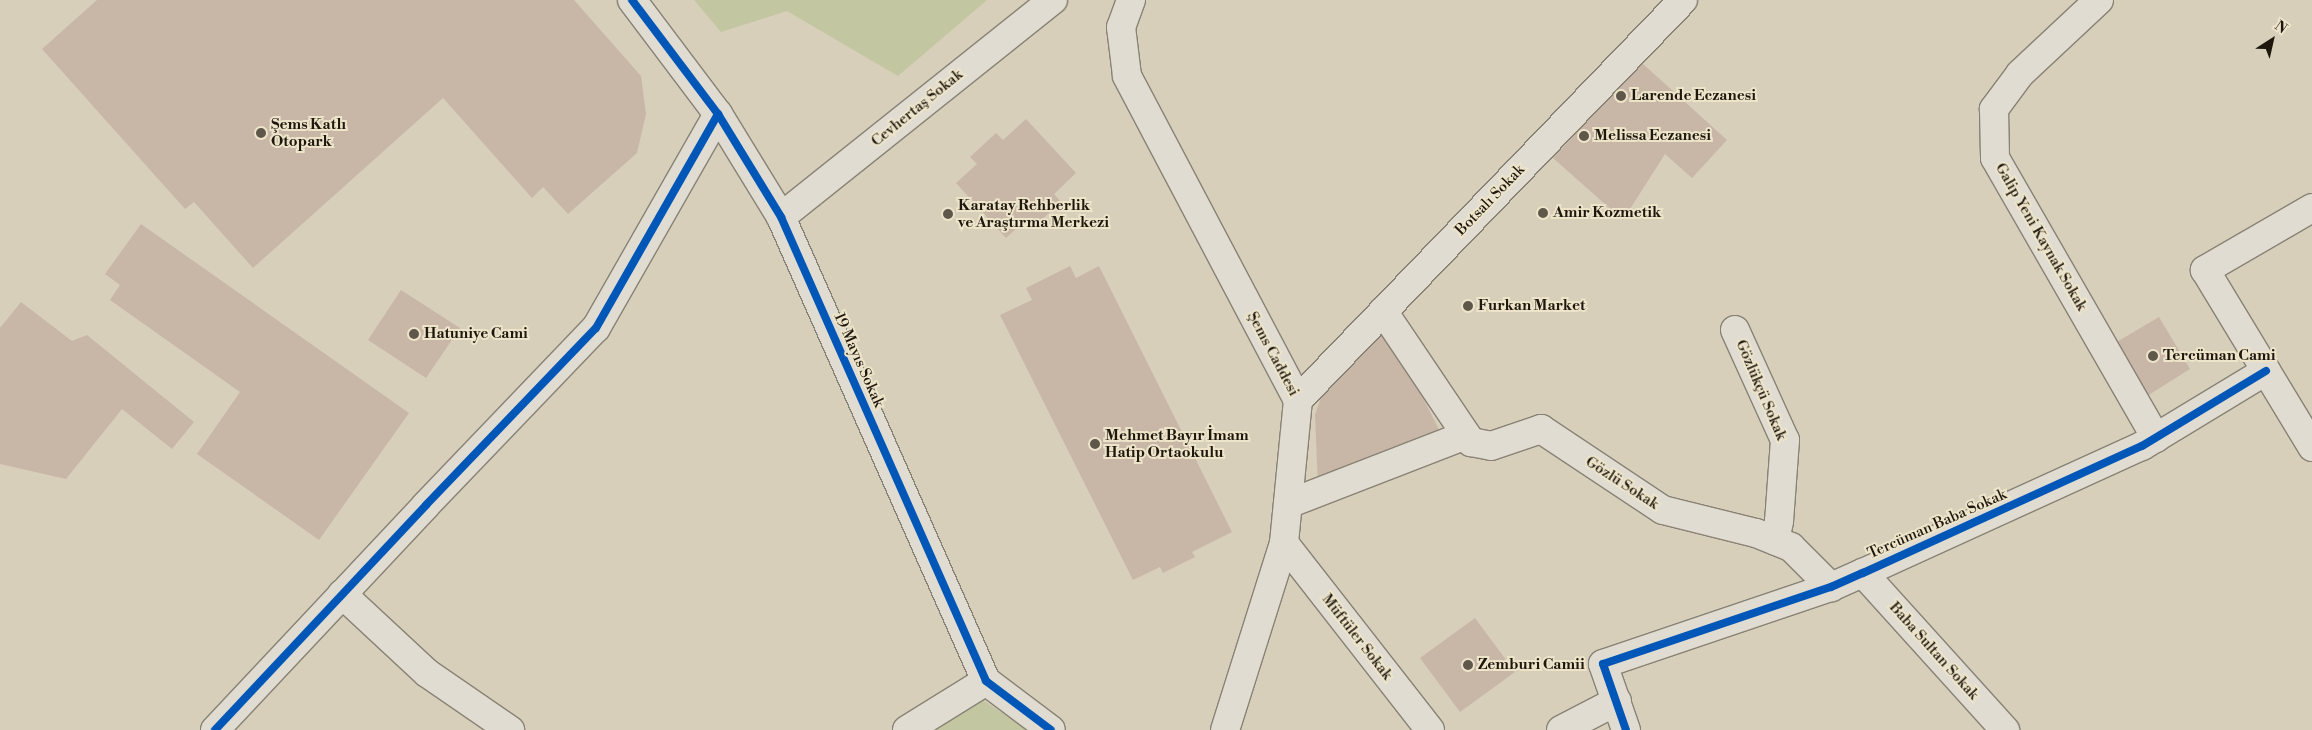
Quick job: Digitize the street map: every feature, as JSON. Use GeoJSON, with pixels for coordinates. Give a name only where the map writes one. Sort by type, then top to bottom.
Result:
{"type":"FeatureCollection","features":[{"type":"Feature","properties":{"kind":"street","name":"19 Mayıs Sokak"},"geometry":{"type":"LineString","coordinates":[[632,0],[718,114],[781,217],[986,681],[1051,730]]}},
{"type":"Feature","properties":{"kind":"street","name":"Cevhertaş Sokak"},"geometry":{"type":"LineString","coordinates":[[781,217],[1053,0]]}},
{"type":"Feature","properties":{"kind":"street","name":"Şems Caddesi"},"geometry":{"type":"LineString","coordinates":[[1131,0],[1121,27],[1127,76],[1298,400],[1284,543],[1225,730]]}},
{"type":"Feature","properties":{"kind":"street","name":"Botsalı Sokak"},"geometry":{"type":"LineString","coordinates":[[1298,400],[1682,0]]}},
{"type":"Feature","properties":{"kind":"street","name":"Galip Yeni Kaynak Sokak"},"geometry":{"type":"LineString","coordinates":[[2099,0],[2020,74],[1994,109],[1995,158],[2156,438]]}},
{"type":"Feature","properties":{"kind":"street"},"geometry":{"type":"LineString","coordinates":[[215,730],[596,328],[718,114]]}},
{"type":"Feature","properties":{"kind":"street"},"geometry":{"type":"LineString","coordinates":[[2312,208],[2205,270],[2312,447]]}},
{"type":"Feature","properties":{"kind":"street","name":"Gözlü Sokak"},"geometry":{"type":"LineString","coordinates":[[1383,311],[1470,442],[1491,446],[1542,429],[1663,510],[1756,533],[1791,548],[1831,587]]}},
{"type":"Feature","properties":{"kind":"street","name":"Gözlükçü Sokak"},"geometry":{"type":"LineString","coordinates":[[1736,330],[1785,440],[1779,521],[1775,541]]}},
{"type":"Feature","properties":{"kind":"street","name":"Tercüman Baba Sokak"},"geometry":{"type":"LineString","coordinates":[[1617,701],[1603,664],[1831,587],[1863,573],[2156,438],[2266,371]]}},
{"type":"Feature","properties":{"kind":"street"},"geometry":{"type":"LineString","coordinates":[[1288,504],[1466,435]]}},
{"type":"Feature","properties":{"kind":"street","name":"Müftüler Sokak"},"geometry":{"type":"LineString","coordinates":[[1284,543],[1430,730]]}},
{"type":"Feature","properties":{"kind":"street","name":"Baba Sultan Sokak"},"geometry":{"type":"LineString","coordinates":[[1863,573],[2005,730]]}},
{"type":"Feature","properties":{"kind":"street"},"geometry":{"type":"LineString","coordinates":[[342,594],[427,673],[510,730]]}},
{"type":"Feature","properties":{"kind":"street"},"geometry":{"type":"LineString","coordinates":[[907,730],[986,681]]}},
{"type":"Feature","properties":{"kind":"street"},"geometry":{"type":"LineString","coordinates":[[1561,730],[1617,701],[1626,730]]}},
{"type":"Feature","properties":{"kind":"green space"},"geometry":{"type":"Polygon","coordinates":[[[694,0],[987,0],[898,76],[787,11],[721,32],[694,0]]]}},
{"type":"Feature","properties":{"kind":"green space"},"geometry":{"type":"Polygon","coordinates":[[[978,697],[1028,730],[937,730],[978,697]]]}},
{"type":"Feature","properties":{"kind":"building","name":"Şems Katlı Otopark"},"geometry":{"type":"Polygon","coordinates":[[[97,0],[574,0],[641,76],[646,114],[637,153],[568,214],[543,187],[532,198],[443,98],[253,268],[194,202],[185,209],[42,49],[97,0]]]}},
{"type":"Feature","properties":{"kind":"building"},"geometry":{"type":"Polygon","coordinates":[[[1642,63],[1727,140],[1692,178],[1665,154],[1623,220],[1553,158],[1642,63]]]}},
{"type":"Feature","properties":{"kind":"building"},"geometry":{"type":"Polygon","coordinates":[[[1026,119],[1076,173],[1054,194],[1061,202],[1035,226],[1028,218],[1006,238],[956,183],[977,164],[970,157],[996,133],[1003,140],[1026,119]]]}},
{"type":"Feature","properties":{"kind":"building"},"geometry":{"type":"Polygon","coordinates":[[[141,224],[409,413],[319,540],[197,454],[240,392],[110,300],[120,285],[105,274],[141,224]]]}},
{"type":"Feature","properties":{"kind":"building"},"geometry":{"type":"Polygon","coordinates":[[[1070,266],[1076,278],[1099,266],[1232,532],[1192,552],[1195,557],[1163,573],[1160,567],[1133,580],[1000,315],[1032,300],[1026,288],[1070,266]]]}},
{"type":"Feature","properties":{"kind":"building","name":"Hatuniye Cami"},"geometry":{"type":"Polygon","coordinates":[[[401,290],[460,328],[426,378],[368,340],[401,290]]]}},
{"type":"Feature","properties":{"kind":"building"},"geometry":{"type":"Polygon","coordinates":[[[21,302],[72,341],[87,335],[194,422],[172,449],[122,409],[66,479],[0,464],[0,328],[21,302]]]}},
{"type":"Feature","properties":{"kind":"building","name":"Tercüman Cami"},"geometry":{"type":"Polygon","coordinates":[[[2159,317],[2190,369],[2147,396],[2115,343],[2159,317]]]}},
{"type":"Feature","properties":{"kind":"building"},"geometry":{"type":"Polygon","coordinates":[[[1381,335],[1395,341],[1441,434],[1318,487],[1315,415],[1323,391],[1381,335]]]}},
{"type":"Feature","properties":{"kind":"building","name":"Zemburi Camii"},"geometry":{"type":"Polygon","coordinates":[[[1475,618],[1515,672],[1460,712],[1420,658],[1475,618]]]}},
{"type":"Feature","properties":{"kind":"cycle path"},"geometry":{"type":"LineString","coordinates":[[632,0],[718,114],[781,217],[986,681],[1051,730]]}},
{"type":"Feature","properties":{"kind":"cycle path"},"geometry":{"type":"LineString","coordinates":[[215,730],[426,505],[596,328],[718,114]]}},
{"type":"Feature","properties":{"kind":"cycle path"},"geometry":{"type":"LineString","coordinates":[[1626,730],[1603,664],[1831,587],[1863,573],[2142,446],[2266,371]]}},
{"type":"Feature","properties":{"kind":"place","name":"Larende Eczanesi"},"geometry":{"type":"Point","coordinates":[1621,96]}},
{"type":"Feature","properties":{"kind":"place","name":"Şems Katlı Otopark"},"geometry":{"type":"Point","coordinates":[261,133]}},
{"type":"Feature","properties":{"kind":"place","name":"Melissa Eczanesi"},"geometry":{"type":"Point","coordinates":[1584,136]}},
{"type":"Feature","properties":{"kind":"place","name":"Amir Kozmetik"},"geometry":{"type":"Point","coordinates":[1543,213]}},
{"type":"Feature","properties":{"kind":"place","name":"Karatay Rehberlik ve Araştırma Merkezi"},"geometry":{"type":"Point","coordinates":[948,214]}},
{"type":"Feature","properties":{"kind":"place","name":"Furkan Market"},"geometry":{"type":"Point","coordinates":[1468,306]}},
{"type":"Feature","properties":{"kind":"place","name":"Hatuniye Cami"},"geometry":{"type":"Point","coordinates":[414,334]}},
{"type":"Feature","properties":{"kind":"place","name":"Tercüman Cami"},"geometry":{"type":"Point","coordinates":[2153,356]}},
{"type":"Feature","properties":{"kind":"place","name":"Mehmet Bayır İmam Hatip Ortaokulu"},"geometry":{"type":"Point","coordinates":[1095,444]}},
{"type":"Feature","properties":{"kind":"place","name":"Zemburi Camii"},"geometry":{"type":"Point","coordinates":[1468,665]}}]}
